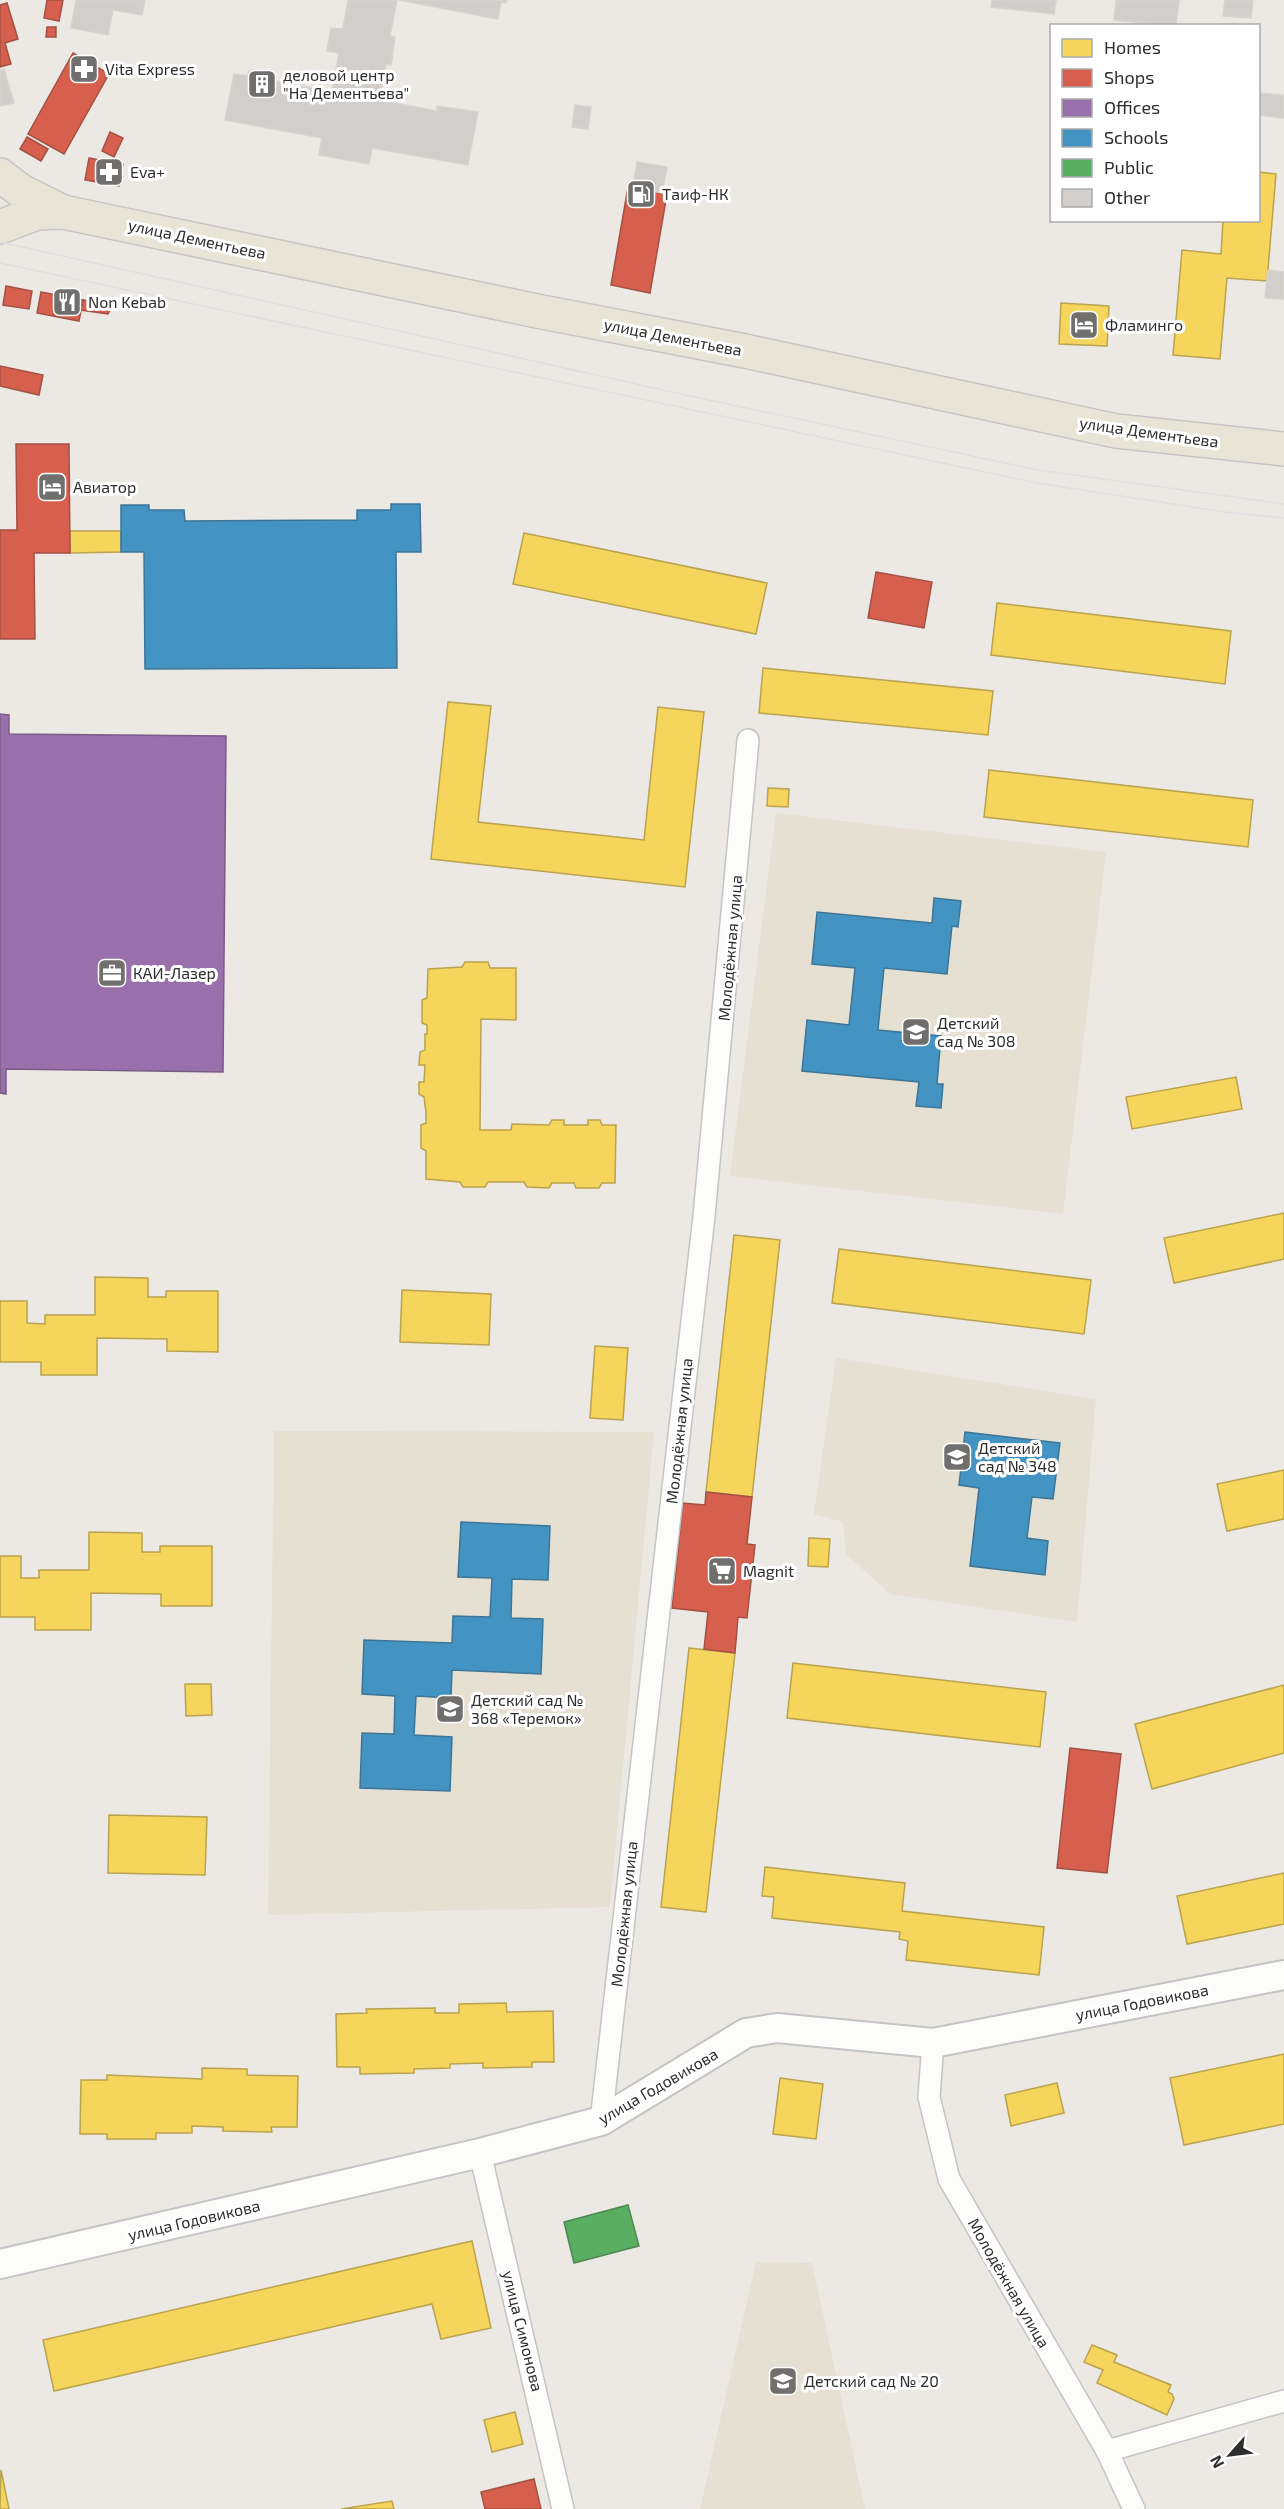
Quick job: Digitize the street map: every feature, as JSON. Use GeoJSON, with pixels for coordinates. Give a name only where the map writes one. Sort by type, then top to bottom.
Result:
{"type":"FeatureCollection","features":[{"type":"Feature","properties":{"kind":"main road","name":"улица Дементьева"},"geometry":{"type":"LineString","coordinates":[[0,175],[21,191],[63,212]]}},
{"type":"Feature","properties":{"kind":"main road","name":"улица Дементьева"},"geometry":{"type":"LineString","coordinates":[[0,227],[37,213],[63,212],[537,311],[745,351],[1116,431],[1284,449]]}},
{"type":"Feature","properties":{"kind":"street","name":"Молодёжная улица"},"geometry":{"type":"LineString","coordinates":[[601,2121],[704,1216],[748,740]]}},
{"type":"Feature","properties":{"kind":"street","name":"улица Годовикова"},"geometry":{"type":"LineString","coordinates":[[0,2264],[480,2153],[601,2121],[746,2033],[777,2028],[933,2043],[1284,1975]]}},
{"type":"Feature","properties":{"kind":"street","name":"Молодёжная улица"},"geometry":{"type":"LineString","coordinates":[[933,2043],[929,2097],[949,2179],[1107,2451],[1134,2509]]}},
{"type":"Feature","properties":{"kind":"street","name":"улица Симонова"},"geometry":{"type":"LineString","coordinates":[[480,2153],[531,2363],[563,2509]]}},
{"type":"Feature","properties":{"kind":"street"},"geometry":{"type":"LineString","coordinates":[[1107,2451],[1284,2401]]}},
{"type":"Feature","properties":{"kind":"shaded area","name":"Детский сад № 308"},"geometry":{"type":"Polygon","coordinates":[[[776,813],[1106,852],[1063,1214],[730,1176],[776,813]]]}},
{"type":"Feature","properties":{"kind":"shaded area","name":"Детский сад № 348"},"geometry":{"type":"Polygon","coordinates":[[[836,1358],[1096,1399],[1077,1622],[890,1594],[846,1554],[843,1522],[814,1514],[836,1358]]]}},
{"type":"Feature","properties":{"kind":"shaded area","name":"Детский сад № 368 «Теремок»"},"geometry":{"type":"Polygon","coordinates":[[[274,1431],[654,1432],[610,1907],[268,1915],[274,1431]]]}},
{"type":"Feature","properties":{"kind":"shaded area","name":"Детский сад № 20"},"geometry":{"type":"Polygon","coordinates":[[[756,2262],[812,2263],[865,2509],[700,2509],[756,2262]]]}},
{"type":"Feature","properties":{"kind":"building: Homes"},"geometry":{"type":"Polygon","coordinates":[[[1260,172],[1276,174],[1267,281],[1227,278],[1220,359],[1173,355],[1182,250],[1221,254],[1223,222],[1260,222],[1260,172]]]}},
{"type":"Feature","properties":{"kind":"building: Homes","name":"Фламинго"},"geometry":{"type":"Polygon","coordinates":[[[1061,303],[1109,306],[1107,346],[1059,344],[1061,303]]]}},
{"type":"Feature","properties":{"kind":"building: Homes"},"geometry":{"type":"Polygon","coordinates":[[[70,531],[121,531],[121,552],[70,553],[70,531]]]}},
{"type":"Feature","properties":{"kind":"building: Homes"},"geometry":{"type":"Polygon","coordinates":[[[524,533],[767,583],[756,634],[513,584],[524,533]]]}},
{"type":"Feature","properties":{"kind":"building: Homes"},"geometry":{"type":"Polygon","coordinates":[[[997,603],[1231,631],[1225,684],[991,655],[997,603]]]}},
{"type":"Feature","properties":{"kind":"building: Homes"},"geometry":{"type":"Polygon","coordinates":[[[763,668],[993,691],[988,735],[759,713],[763,668]]]}},
{"type":"Feature","properties":{"kind":"building: Homes"},"geometry":{"type":"Polygon","coordinates":[[[448,702],[491,706],[478,822],[644,840],[658,707],[704,712],[685,887],[431,859],[448,702]]]}},
{"type":"Feature","properties":{"kind":"building: Homes"},"geometry":{"type":"Polygon","coordinates":[[[989,770],[1253,800],[1248,847],[984,817],[989,770]]]}},
{"type":"Feature","properties":{"kind":"building: Homes"},"geometry":{"type":"Polygon","coordinates":[[[768,788],[789,789],[788,807],[767,806],[768,788]]]}},
{"type":"Feature","properties":{"kind":"building: Homes"},"geometry":{"type":"Polygon","coordinates":[[[465,962],[488,962],[490,968],[516,968],[516,1020],[481,1019],[480,1130],[511,1130],[512,1124],[549,1125],[552,1120],[564,1120],[564,1125],[588,1125],[588,1120],[600,1120],[602,1125],[616,1125],[615,1183],[602,1183],[599,1188],[576,1188],[574,1183],[552,1183],[549,1188],[527,1187],[524,1182],[488,1182],[485,1187],[463,1187],[460,1182],[426,1179],[426,1151],[421,1148],[421,1125],[426,1123],[426,1113],[424,1097],[419,1094],[419,1082],[424,1082],[425,1065],[419,1065],[420,1052],[425,1050],[425,1034],[427,1034],[427,1025],[422,1023],[422,1000],[427,998],[428,969],[462,967],[465,962]]]}},
{"type":"Feature","properties":{"kind":"building: Homes"},"geometry":{"type":"Polygon","coordinates":[[[1236,1077],[1242,1109],[1132,1129],[1126,1097],[1236,1077]]]}},
{"type":"Feature","properties":{"kind":"building: Homes"},"geometry":{"type":"Polygon","coordinates":[[[1284,1213],[1284,1259],[1174,1283],[1164,1238],[1284,1213]]]}},
{"type":"Feature","properties":{"kind":"building: Homes"},"geometry":{"type":"Polygon","coordinates":[[[734,1235],[780,1240],[752,1497],[706,1492],[734,1235]]]}},
{"type":"Feature","properties":{"kind":"building: Homes"},"geometry":{"type":"Polygon","coordinates":[[[839,1249],[1091,1280],[1084,1334],[832,1303],[839,1249]]]}},
{"type":"Feature","properties":{"kind":"building: Homes"},"geometry":{"type":"Polygon","coordinates":[[[95,1277],[148,1278],[148,1297],[166,1297],[166,1291],[218,1291],[218,1352],[167,1351],[167,1339],[97,1338],[97,1375],[41,1375],[41,1362],[0,1362],[0,1301],[27,1301],[27,1323],[45,1324],[45,1315],[95,1315],[95,1277]]]}},
{"type":"Feature","properties":{"kind":"building: Homes"},"geometry":{"type":"Polygon","coordinates":[[[402,1290],[491,1294],[489,1345],[400,1342],[402,1290]]]}},
{"type":"Feature","properties":{"kind":"building: Homes"},"geometry":{"type":"Polygon","coordinates":[[[595,1346],[628,1348],[623,1420],[590,1418],[595,1346]]]}},
{"type":"Feature","properties":{"kind":"building: Homes"},"geometry":{"type":"Polygon","coordinates":[[[1284,1470],[1284,1519],[1227,1531],[1217,1484],[1284,1470]]]}},
{"type":"Feature","properties":{"kind":"building: Homes"},"geometry":{"type":"Polygon","coordinates":[[[89,1532],[142,1533],[142,1552],[160,1552],[160,1546],[212,1546],[212,1606],[161,1606],[161,1594],[91,1593],[91,1630],[35,1630],[35,1617],[0,1617],[0,1556],[21,1556],[21,1578],[39,1578],[39,1570],[89,1570],[89,1532]]]}},
{"type":"Feature","properties":{"kind":"building: Homes"},"geometry":{"type":"Polygon","coordinates":[[[809,1538],[830,1539],[828,1567],[808,1566],[809,1538]]]}},
{"type":"Feature","properties":{"kind":"building: Homes"},"geometry":{"type":"Polygon","coordinates":[[[689,1648],[735,1653],[706,1912],[661,1907],[689,1648]]]}},
{"type":"Feature","properties":{"kind":"building: Homes"},"geometry":{"type":"Polygon","coordinates":[[[793,1663],[1046,1692],[1040,1747],[787,1718],[793,1663]]]}},
{"type":"Feature","properties":{"kind":"building: Homes"},"geometry":{"type":"Polygon","coordinates":[[[185,1684],[211,1684],[212,1715],[186,1716],[185,1684]]]}},
{"type":"Feature","properties":{"kind":"building: Homes"},"geometry":{"type":"Polygon","coordinates":[[[1284,1685],[1284,1753],[1152,1789],[1135,1724],[1284,1685]]]}},
{"type":"Feature","properties":{"kind":"building: Homes"},"geometry":{"type":"Polygon","coordinates":[[[109,1815],[207,1817],[205,1875],[108,1873],[109,1815]]]}},
{"type":"Feature","properties":{"kind":"building: Homes"},"geometry":{"type":"Polygon","coordinates":[[[765,1867],[905,1883],[902,1911],[1044,1927],[1039,1975],[906,1960],[908,1941],[899,1939],[900,1932],[772,1918],[774,1897],[762,1896],[765,1867]]]}},
{"type":"Feature","properties":{"kind":"building: Homes"},"geometry":{"type":"Polygon","coordinates":[[[1284,1873],[1284,1924],[1187,1944],[1177,1896],[1284,1873]]]}},
{"type":"Feature","properties":{"kind":"building: Homes"},"geometry":{"type":"Polygon","coordinates":[[[506,2003],[507,2012],[553,2011],[554,2062],[532,2062],[532,2067],[483,2068],[483,2063],[450,2064],[450,2068],[414,2069],[414,2073],[360,2074],[360,2067],[337,2067],[336,2014],[367,2013],[366,2009],[435,2008],[435,2013],[459,2013],[459,2004],[506,2003]]]}},
{"type":"Feature","properties":{"kind":"building: Homes"},"geometry":{"type":"Polygon","coordinates":[[[1284,2054],[1284,2124],[1184,2145],[1170,2078],[1284,2054]]]}},
{"type":"Feature","properties":{"kind":"building: Homes"},"geometry":{"type":"Polygon","coordinates":[[[202,2068],[247,2069],[247,2075],[298,2076],[297,2127],[271,2127],[272,2132],[223,2131],[223,2127],[192,2126],[192,2133],[156,2133],[156,2139],[107,2139],[107,2134],[80,2134],[81,2080],[107,2080],[107,2075],[202,2079],[202,2068]]]}},
{"type":"Feature","properties":{"kind":"building: Homes"},"geometry":{"type":"Polygon","coordinates":[[[780,2078],[823,2084],[816,2139],[773,2134],[780,2078]]]}},
{"type":"Feature","properties":{"kind":"building: Homes"},"geometry":{"type":"Polygon","coordinates":[[[1057,2083],[1064,2113],[1011,2126],[1005,2095],[1057,2083]]]}},
{"type":"Feature","properties":{"kind":"building: Homes"},"geometry":{"type":"Polygon","coordinates":[[[472,2241],[491,2328],[441,2339],[432,2304],[54,2391],[43,2340],[472,2241]]]}},
{"type":"Feature","properties":{"kind":"building: Homes"},"geometry":{"type":"Polygon","coordinates":[[[1092,2345],[1117,2355],[1114,2362],[1171,2385],[1168,2392],[1174,2399],[1167,2415],[1097,2383],[1103,2370],[1084,2362],[1092,2345]]]}},
{"type":"Feature","properties":{"kind":"building: Homes"},"geometry":{"type":"Polygon","coordinates":[[[515,2412],[523,2444],[492,2452],[484,2420],[515,2412]]]}},
{"type":"Feature","properties":{"kind":"building: Homes"},"geometry":{"type":"Polygon","coordinates":[[[1,2470],[9,2509],[0,2509],[1,2470]]]}},
{"type":"Feature","properties":{"kind":"building: Homes"},"geometry":{"type":"Polygon","coordinates":[[[392,2501],[394,2509],[341,2509],[392,2501]]]}},
{"type":"Feature","properties":{"kind":"building: Shops"},"geometry":{"type":"Polygon","coordinates":[[[47,0],[63,0],[59,21],[44,18],[47,0]]]}},
{"type":"Feature","properties":{"kind":"building: Shops"},"geometry":{"type":"Polygon","coordinates":[[[7,3],[18,39],[5,43],[11,64],[0,67],[0,5],[7,3]]]}},
{"type":"Feature","properties":{"kind":"building: Shops"},"geometry":{"type":"Polygon","coordinates":[[[47,27],[56,27],[56,37],[46,37],[47,27]]]}},
{"type":"Feature","properties":{"kind":"building: Shops"},"geometry":{"type":"Polygon","coordinates":[[[73,53],[109,74],[64,154],[28,134],[73,53]]]}},
{"type":"Feature","properties":{"kind":"building: Shops"},"geometry":{"type":"Polygon","coordinates":[[[110,132],[123,138],[114,157],[102,151],[110,132]]]}},
{"type":"Feature","properties":{"kind":"building: Shops"},"geometry":{"type":"Polygon","coordinates":[[[27,137],[48,149],[41,161],[20,149],[27,137]]]}},
{"type":"Feature","properties":{"kind":"building: Shops"},"geometry":{"type":"Polygon","coordinates":[[[89,158],[123,164],[119,186],[85,180],[89,158]]]}},
{"type":"Feature","properties":{"kind":"building: Shops"},"geometry":{"type":"Polygon","coordinates":[[[628,187],[667,194],[650,293],[611,285],[628,187]]]}},
{"type":"Feature","properties":{"kind":"building: Shops"},"geometry":{"type":"Polygon","coordinates":[[[6,286],[32,291],[29,309],[3,305],[6,286]]]}},
{"type":"Feature","properties":{"kind":"building: Shops"},"geometry":{"type":"Polygon","coordinates":[[[41,292],[83,300],[79,321],[37,313],[41,292]]]}},
{"type":"Feature","properties":{"kind":"building: Shops"},"geometry":{"type":"Polygon","coordinates":[[[83,300],[113,304],[108,314],[81,310],[83,300]]]}},
{"type":"Feature","properties":{"kind":"building: Shops"},"geometry":{"type":"Polygon","coordinates":[[[0,366],[43,375],[39,395],[0,386],[0,366]]]}},
{"type":"Feature","properties":{"kind":"building: Shops"},"geometry":{"type":"Polygon","coordinates":[[[16,444],[69,444],[70,553],[34,553],[35,639],[0,639],[0,530],[17,530],[16,444]]]}},
{"type":"Feature","properties":{"kind":"building: Shops"},"geometry":{"type":"Polygon","coordinates":[[[876,572],[932,582],[924,628],[868,618],[876,572]]]}},
{"type":"Feature","properties":{"kind":"building: Shops"},"geometry":{"type":"Polygon","coordinates":[[[706,1492],[752,1497],[747,1544],[755,1545],[747,1618],[738,1617],[735,1653],[704,1649],[708,1612],[672,1608],[683,1503],[705,1505],[706,1492]]]}},
{"type":"Feature","properties":{"kind":"building: Shops"},"geometry":{"type":"Polygon","coordinates":[[[1070,1748],[1121,1754],[1107,1873],[1057,1868],[1070,1748]]]}},
{"type":"Feature","properties":{"kind":"building: Shops"},"geometry":{"type":"Polygon","coordinates":[[[534,2479],[541,2509],[485,2509],[481,2492],[534,2479]]]}},
{"type":"Feature","properties":{"kind":"building: Offices","name":"КАИ-Лазер"},"geometry":{"type":"Polygon","coordinates":[[[0,714],[9,715],[9,734],[226,736],[223,1072],[6,1069],[6,1094],[0,1093],[0,714]]]}},
{"type":"Feature","properties":{"kind":"building: Schools"},"geometry":{"type":"Polygon","coordinates":[[[391,504],[420,504],[421,552],[396,552],[397,668],[145,669],[144,552],[121,552],[121,505],[149,505],[149,510],[184,510],[185,521],[357,520],[357,510],[391,510],[391,504]]]}},
{"type":"Feature","properties":{"kind":"building: Schools"},"geometry":{"type":"Polygon","coordinates":[[[934,898],[961,901],[958,927],[952,926],[947,974],[884,968],[878,1030],[941,1036],[937,1084],[943,1084],[941,1108],[916,1106],[919,1082],[802,1071],[807,1020],[849,1025],[855,968],[812,964],[817,912],[932,923],[934,898]]]}},
{"type":"Feature","properties":{"kind":"building: Schools"},"geometry":{"type":"Polygon","coordinates":[[[965,1432],[1060,1443],[1053,1499],[1032,1497],[1027,1538],[1048,1541],[1045,1575],[970,1566],[979,1488],[959,1485],[965,1432]]]}},
{"type":"Feature","properties":{"kind":"building: Schools"},"geometry":{"type":"Polygon","coordinates":[[[461,1522],[550,1526],[548,1580],[512,1579],[511,1618],[543,1619],[541,1674],[452,1670],[451,1698],[416,1696],[414,1735],[452,1737],[450,1791],[360,1788],[362,1733],[394,1734],[395,1696],[362,1694],[364,1640],[452,1643],[453,1616],[490,1617],[492,1578],[458,1577],[461,1522]]]}},
{"type":"Feature","properties":{"kind":"building: Public"},"geometry":{"type":"Polygon","coordinates":[[[628,2205],[639,2246],[574,2263],[564,2222],[628,2205]]]}},
{"type":"Feature","properties":{"kind":"building: Other"},"geometry":{"type":"Polygon","coordinates":[[[76,0],[145,0],[142,15],[113,10],[108,35],[71,28],[76,0]]]}},
{"type":"Feature","properties":{"kind":"building: Other","name":"деловой центр \"На Дементьева\""},"geometry":{"type":"Polygon","coordinates":[[[348,0],[397,0],[390,36],[395,37],[391,65],[386,64],[381,89],[386,90],[384,101],[437,111],[437,106],[478,112],[468,165],[372,148],[369,164],[319,155],[322,138],[225,120],[234,74],[248,76],[249,71],[266,74],[265,79],[332,92],[339,53],[327,51],[331,28],[343,29],[348,0]]]}},
{"type":"Feature","properties":{"kind":"building: Other"},"geometry":{"type":"Polygon","coordinates":[[[399,0],[507,0],[506,3],[501,2],[498,19],[399,0]]]}},
{"type":"Feature","properties":{"kind":"building: Other"},"geometry":{"type":"Polygon","coordinates":[[[992,0],[1056,0],[1054,14],[991,7],[992,0]]]}},
{"type":"Feature","properties":{"kind":"building: Other"},"geometry":{"type":"Polygon","coordinates":[[[1116,0],[1179,0],[1176,24],[1114,20],[1116,0]]]}},
{"type":"Feature","properties":{"kind":"building: Other"},"geometry":{"type":"Polygon","coordinates":[[[1225,0],[1253,0],[1251,18],[1223,16],[1225,0]]]}},
{"type":"Feature","properties":{"kind":"building: Other"},"geometry":{"type":"Polygon","coordinates":[[[4,69],[14,103],[0,106],[0,70],[4,69]]]}},
{"type":"Feature","properties":{"kind":"building: Other"},"geometry":{"type":"Polygon","coordinates":[[[1260,93],[1284,95],[1284,118],[1260,115],[1260,93]]]}},
{"type":"Feature","properties":{"kind":"building: Other"},"geometry":{"type":"Polygon","coordinates":[[[575,105],[591,107],[588,129],[572,127],[575,105]]]}},
{"type":"Feature","properties":{"kind":"building: Other"},"geometry":{"type":"Polygon","coordinates":[[[637,162],[667,167],[662,193],[633,188],[637,162]]]}},
{"type":"Feature","properties":{"kind":"building: Other"},"geometry":{"type":"Polygon","coordinates":[[[1268,270],[1284,272],[1284,299],[1265,298],[1268,270]]]}},
{"type":"Feature","properties":{"kind":"tram line"},"geometry":{"type":"LineString","coordinates":[[0,242],[681,394],[1038,470],[1284,504]]}},
{"type":"Feature","properties":{"kind":"tram line"},"geometry":{"type":"LineString","coordinates":[[0,263],[1037,483],[1225,512],[1284,518]]}},
{"type":"Feature","properties":{"kind":"place","name":"Vita Express"},"geometry":{"type":"Point","coordinates":[84,69]}},
{"type":"Feature","properties":{"kind":"place","name":"деловой центр \"На Дементьева\""},"geometry":{"type":"Point","coordinates":[262,84]}},
{"type":"Feature","properties":{"kind":"place","name":"Eva+"},"geometry":{"type":"Point","coordinates":[109,172]}},
{"type":"Feature","properties":{"kind":"place","name":"Таиф-НК"},"geometry":{"type":"Point","coordinates":[641,194]}},
{"type":"Feature","properties":{"kind":"place","name":"Non Kebab"},"geometry":{"type":"Point","coordinates":[67,302]}},
{"type":"Feature","properties":{"kind":"place","name":"Фламинго"},"geometry":{"type":"Point","coordinates":[1084,325]}},
{"type":"Feature","properties":{"kind":"place","name":"Авиатор"},"geometry":{"type":"Point","coordinates":[52,487]}},
{"type":"Feature","properties":{"kind":"place","name":"КАИ-Лазер"},"geometry":{"type":"Point","coordinates":[112,973]}},
{"type":"Feature","properties":{"kind":"place","name":"Детский сад № 308"},"geometry":{"type":"Point","coordinates":[916,1032]}},
{"type":"Feature","properties":{"kind":"place","name":"Детский сад № 348"},"geometry":{"type":"Point","coordinates":[957,1457]}},
{"type":"Feature","properties":{"kind":"place","name":"Magnit"},"geometry":{"type":"Point","coordinates":[722,1571]}},
{"type":"Feature","properties":{"kind":"place","name":"Детский сад № 368 «Теремок»"},"geometry":{"type":"Point","coordinates":[450,1709]}},
{"type":"Feature","properties":{"kind":"place","name":"Детский сад № 20"},"geometry":{"type":"Point","coordinates":[783,2381]}}]}
